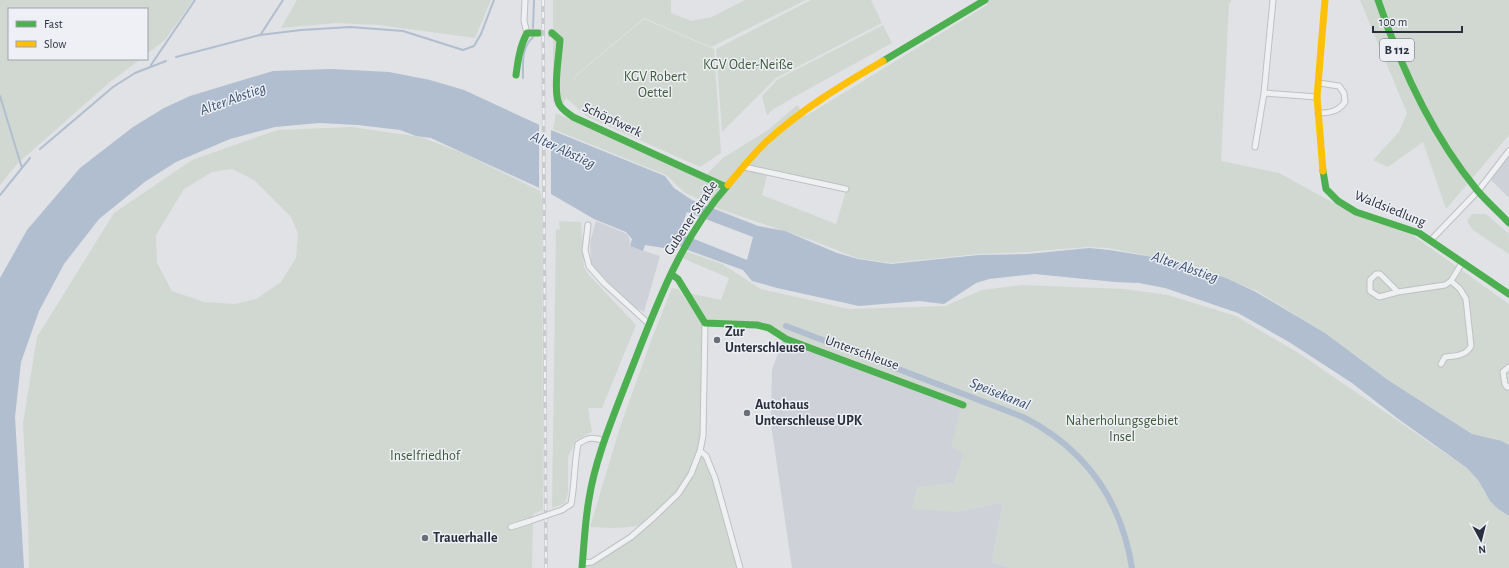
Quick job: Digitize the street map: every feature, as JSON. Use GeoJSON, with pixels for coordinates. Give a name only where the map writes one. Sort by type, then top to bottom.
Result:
{"type":"FeatureCollection","features":[{"type":"Feature","properties":{"kind":"street"},"geometry":{"type":"LineString","coordinates":[[516,75],[520,47],[527,33],[524,21],[525,0]]}},
{"type":"Feature","properties":{"kind":"street","name":"Gubener Straße"},"geometry":{"type":"LineString","coordinates":[[582,565],[589,498],[604,441],[649,324],[671,274],[695,230],[715,201],[766,142],[796,117],[834,90],[983,0]]}},
{"type":"Feature","properties":{"kind":"street"},"geometry":{"type":"LineString","coordinates":[[1255,147],[1264,93],[1272,0]]}},
{"type":"Feature","properties":{"kind":"street","name":"Waldsiedlung"},"geometry":{"type":"LineString","coordinates":[[1325,0],[1318,113],[1323,177],[1326,189],[1338,201],[1356,212],[1419,234],[1431,240],[1462,263],[1509,294]]}},
{"type":"Feature","properties":{"kind":"street","name":"B 112"},"geometry":{"type":"LineString","coordinates":[[1378,0],[1404,69],[1418,100],[1450,154],[1478,190],[1509,223]]}},
{"type":"Feature","properties":{"kind":"street"},"geometry":{"type":"LineString","coordinates":[[527,33],[538,33]]}},
{"type":"Feature","properties":{"kind":"street","name":"Schöpfwerk"},"geometry":{"type":"LineString","coordinates":[[552,33],[560,40],[557,95],[559,104],[565,111],[573,117],[726,187]]}},
{"type":"Feature","properties":{"kind":"street"},"geometry":{"type":"LineString","coordinates":[[1318,113],[1336,111],[1341,108],[1345,102],[1344,93],[1339,86],[1319,84]]}},
{"type":"Feature","properties":{"kind":"street"},"geometry":{"type":"LineString","coordinates":[[1264,93],[1318,97]]}},
{"type":"Feature","properties":{"kind":"street"},"geometry":{"type":"LineString","coordinates":[[1431,240],[1478,190],[1509,152]]}},
{"type":"Feature","properties":{"kind":"street"},"geometry":{"type":"LineString","coordinates":[[744,168],[846,189]]}},
{"type":"Feature","properties":{"kind":"street"},"geometry":{"type":"LineString","coordinates":[[588,226],[585,250],[589,266],[604,284],[649,324]]}},
{"type":"Feature","properties":{"kind":"street"},"geometry":{"type":"LineString","coordinates":[[1398,292],[1380,274],[1376,274],[1370,280],[1370,291],[1378,297],[1398,292],[1446,285],[1451,281],[1462,263]]}},
{"type":"Feature","properties":{"kind":"street"},"geometry":{"type":"LineString","coordinates":[[582,565],[604,556],[631,537],[678,494],[691,474],[700,451],[702,436],[705,323],[678,279],[671,274]]}},
{"type":"Feature","properties":{"kind":"street"},"geometry":{"type":"LineString","coordinates":[[1442,364],[1445,357],[1459,356],[1471,346],[1466,299],[1460,289],[1451,281]]}},
{"type":"Feature","properties":{"kind":"street","name":"Unterschleuse"},"geometry":{"type":"LineString","coordinates":[[705,323],[757,325],[769,328],[786,339],[963,405]]}},
{"type":"Feature","properties":{"kind":"street"},"geometry":{"type":"LineString","coordinates":[[1509,367],[1503,372],[1504,384],[1509,387]]}},
{"type":"Feature","properties":{"kind":"street"},"geometry":{"type":"LineString","coordinates":[[511,527],[562,510],[571,504],[574,487],[575,456],[578,444],[585,439],[596,437],[604,441]]}},
{"type":"Feature","properties":{"kind":"street"},"geometry":{"type":"LineString","coordinates":[[700,451],[706,456],[715,478],[740,568]]}},
{"type":"Feature","properties":{"kind":"shaded area"},"geometry":{"type":"Polygon","coordinates":[[[1509,148],[1509,198],[1490,179],[1509,148]]]}},
{"type":"Feature","properties":{"kind":"shaded area"},"geometry":{"type":"Polygon","coordinates":[[[596,221],[628,235],[630,242],[629,246],[660,256],[644,312],[633,306],[596,270],[591,262],[590,242],[596,221]]]}},
{"type":"Feature","properties":{"kind":"shaded area"},"geometry":{"type":"Polygon","coordinates":[[[783,339],[961,406],[964,454],[954,483],[917,488],[956,512],[1003,502],[992,562],[1011,568],[792,568],[771,424],[772,370],[783,339]]]}},
{"type":"Feature","properties":{"kind":"green space"},"geometry":{"type":"Polygon","coordinates":[[[0,0],[193,0],[165,40],[148,53],[148,8],[8,8],[8,60],[140,60],[110,82],[17,164],[0,185],[0,0]]]}},
{"type":"Feature","properties":{"kind":"green space"},"geometry":{"type":"Polygon","coordinates":[[[297,0],[491,0],[475,38],[378,25],[336,23],[281,28],[297,0]]]}},
{"type":"Feature","properties":{"kind":"green space","name":"KGV Robert Oettel"},"geometry":{"type":"Polygon","coordinates":[[[553,0],[671,0],[671,13],[691,21],[712,17],[745,0],[806,0],[711,47],[644,18],[576,75],[572,84],[577,75],[644,19],[714,49],[721,153],[700,167],[588,117],[566,98],[563,104],[553,102],[553,0]]]}},
{"type":"Feature","properties":{"kind":"green space","name":"KGV Oder-Neiße"},"geometry":{"type":"Polygon","coordinates":[[[811,0],[871,0],[882,23],[776,78],[722,132],[716,49],[811,0]]]}},
{"type":"Feature","properties":{"kind":"green space"},"geometry":{"type":"Polygon","coordinates":[[[988,0],[1232,0],[1229,4],[1221,161],[1279,173],[1352,213],[1411,234],[1509,304],[1509,445],[1502,441],[1472,434],[1388,380],[1325,333],[1257,291],[1189,264],[1108,248],[1087,247],[1028,252],[978,254],[891,263],[857,258],[811,240],[722,210],[685,193],[666,175],[553,129],[556,113],[702,179],[723,158],[768,130],[797,105],[806,116],[987,5],[988,0]],[[767,175],[762,195],[836,224],[846,191],[767,175]]]}},
{"type":"Feature","properties":{"kind":"green space"},"geometry":{"type":"Polygon","coordinates":[[[1360,0],[1509,0],[1509,135],[1446,209],[1423,142],[1388,167],[1373,160],[1399,132],[1407,113],[1360,0]]]}},
{"type":"Feature","properties":{"kind":"green space"},"geometry":{"type":"Polygon","coordinates":[[[883,25],[892,43],[772,110],[767,116],[762,96],[778,79],[883,25]]]}},
{"type":"Feature","properties":{"kind":"green space","name":"Inselfriedhof"},"geometry":{"type":"Polygon","coordinates":[[[352,127],[421,137],[465,154],[540,191],[542,199],[543,510],[533,514],[532,568],[29,568],[23,423],[37,337],[114,213],[192,160],[277,130],[352,127]],[[232,169],[212,172],[184,189],[156,235],[157,263],[172,291],[204,302],[235,304],[256,299],[281,282],[296,258],[298,234],[291,217],[254,180],[232,169]]]}},
{"type":"Feature","properties":{"kind":"green space"},"geometry":{"type":"Polygon","coordinates":[[[1472,214],[1486,214],[1509,234],[1509,254],[1473,230],[1467,221],[1472,214]]]}},
{"type":"Feature","properties":{"kind":"green space"},"geometry":{"type":"Polygon","coordinates":[[[559,221],[581,222],[584,267],[589,275],[636,325],[602,408],[588,408],[592,432],[576,440],[568,457],[568,493],[565,503],[552,508],[556,229],[560,230],[559,221]]]}},
{"type":"Feature","properties":{"kind":"green space","name":"Naherholungsgebiet Insel"},"geometry":{"type":"Polygon","coordinates":[[[685,251],[722,264],[761,289],[849,309],[945,306],[982,290],[1022,285],[1124,289],[1168,295],[1236,316],[1300,354],[1467,468],[1478,480],[1484,492],[1498,509],[1509,516],[1509,568],[1011,568],[992,562],[1003,502],[956,512],[912,509],[917,487],[954,483],[964,454],[951,446],[962,403],[788,338],[770,327],[706,322],[688,293],[721,300],[729,278],[682,258],[685,251]]]}},
{"type":"Feature","properties":{"kind":"green space"},"geometry":{"type":"Polygon","coordinates":[[[672,288],[678,289],[703,323],[701,436],[695,461],[685,481],[674,496],[646,523],[621,528],[590,527],[620,427],[672,288]]]}},
{"type":"Feature","properties":{"kind":"green space"},"geometry":{"type":"Polygon","coordinates":[[[701,453],[705,456],[714,478],[739,568],[586,568],[585,565],[604,557],[679,496],[701,453]]]}},
{"type":"Feature","properties":{"kind":"water","name":"Alter Abstieg"},"geometry":{"type":"Polygon","coordinates":[[[331,69],[389,72],[430,80],[464,90],[546,128],[665,176],[674,188],[692,200],[758,226],[785,231],[837,253],[858,259],[891,264],[979,255],[1028,254],[1089,248],[1153,257],[1190,266],[1226,278],[1256,292],[1325,333],[1388,380],[1472,434],[1502,441],[1509,445],[1509,516],[1498,509],[1490,501],[1478,480],[1467,468],[1397,418],[1352,383],[1289,342],[1238,313],[1165,288],[1139,283],[1035,274],[989,279],[976,283],[944,304],[919,301],[859,306],[752,281],[743,270],[685,249],[675,243],[664,248],[645,245],[643,251],[630,246],[632,239],[626,232],[594,219],[546,191],[431,138],[416,136],[400,130],[358,125],[319,123],[275,127],[230,139],[176,162],[146,181],[99,219],[64,264],[39,311],[21,362],[15,417],[24,568],[0,568],[0,278],[27,230],[80,168],[133,127],[164,108],[190,96],[273,71],[331,69]],[[687,212],[679,233],[747,260],[753,237],[687,212]]]}},
{"type":"Feature","properties":{"kind":"pier"},"geometry":{"type":"Polygon","coordinates":[[[539,122],[551,127],[551,196],[539,190],[539,122]]]}},
{"type":"Feature","properties":{"kind":"waterway"},"geometry":{"type":"LineString","coordinates":[[151,65],[195,0]]}},
{"type":"Feature","properties":{"kind":"waterway"},"geometry":{"type":"LineString","coordinates":[[261,34],[283,0]]}},
{"type":"Feature","properties":{"kind":"waterway"},"geometry":{"type":"LineString","coordinates":[[176,57],[260,35],[301,30],[350,27],[403,31],[463,50],[474,46],[481,34],[494,0]]}},
{"type":"Feature","properties":{"kind":"waterway"},"geometry":{"type":"LineString","coordinates":[[533,28],[534,0]]}},
{"type":"Feature","properties":{"kind":"waterway"},"geometry":{"type":"LineString","coordinates":[[523,78],[523,61],[526,46],[533,37]]}},
{"type":"Feature","properties":{"kind":"waterway"},"geometry":{"type":"LineString","coordinates":[[40,149],[113,87],[135,73],[166,61]]}},
{"type":"Feature","properties":{"kind":"waterway"},"geometry":{"type":"LineString","coordinates":[[0,96],[22,168]]}},
{"type":"Feature","properties":{"kind":"waterway"},"geometry":{"type":"LineString","coordinates":[[0,195],[30,158]]}},
{"type":"Feature","properties":{"kind":"waterway","name":"Speisekanal"},"geometry":{"type":"LineString","coordinates":[[786,326],[1023,417],[1045,430],[1065,444],[1082,461],[1097,479],[1109,498],[1127,543],[1132,568]]}},
{"type":"Feature","properties":{"kind":"tunnel"},"geometry":{"type":"LineString","coordinates":[[538,33],[552,33]]}},
{"type":"Feature","properties":{"kind":"railway"},"geometry":{"type":"LineString","coordinates":[[543,0],[546,568]]}},
{"type":"Feature","properties":{"kind":"traffic: fast"},"geometry":{"type":"LineString","coordinates":[[883,61],[985,0]]}},
{"type":"Feature","properties":{"kind":"traffic: fast"},"geometry":{"type":"LineString","coordinates":[[1378,0],[1407,75],[1419,100],[1445,146],[1460,169],[1477,190],[1509,223]]}},
{"type":"Feature","properties":{"kind":"traffic: fast"},"geometry":{"type":"LineString","coordinates":[[516,75],[521,48],[527,33],[538,33]]}},
{"type":"Feature","properties":{"kind":"traffic: fast"},"geometry":{"type":"LineString","coordinates":[[552,33],[560,40],[556,90],[559,104],[563,110],[573,117],[726,187]]}},
{"type":"Feature","properties":{"kind":"traffic: fast"},"geometry":{"type":"LineString","coordinates":[[1323,171],[1326,189],[1338,201],[1356,212],[1419,233],[1509,294]]}},
{"type":"Feature","properties":{"kind":"traffic: fast"},"geometry":{"type":"LineString","coordinates":[[582,568],[586,516],[592,484],[604,440],[615,411],[646,331],[668,280],[695,230],[710,207],[728,185]]}},
{"type":"Feature","properties":{"kind":"traffic: fast"},"geometry":{"type":"LineString","coordinates":[[671,274],[678,279],[705,323],[757,325],[769,328],[786,339],[963,405]]}},
{"type":"Feature","properties":{"kind":"traffic: slow"},"geometry":{"type":"LineString","coordinates":[[1323,171],[1317,97],[1325,0]]}},
{"type":"Feature","properties":{"kind":"traffic: slow"},"geometry":{"type":"LineString","coordinates":[[728,185],[757,151],[780,129],[823,98],[883,61]]}},
{"type":"Feature","properties":{"kind":"place","name":"Zur Unterschleuse"},"geometry":{"type":"Point","coordinates":[717,340]}},
{"type":"Feature","properties":{"kind":"place","name":"Autohaus Unterschleuse UPK"},"geometry":{"type":"Point","coordinates":[747,413]}},
{"type":"Feature","properties":{"kind":"place","name":"Trauerhalle"},"geometry":{"type":"Point","coordinates":[425,538]}}]}
